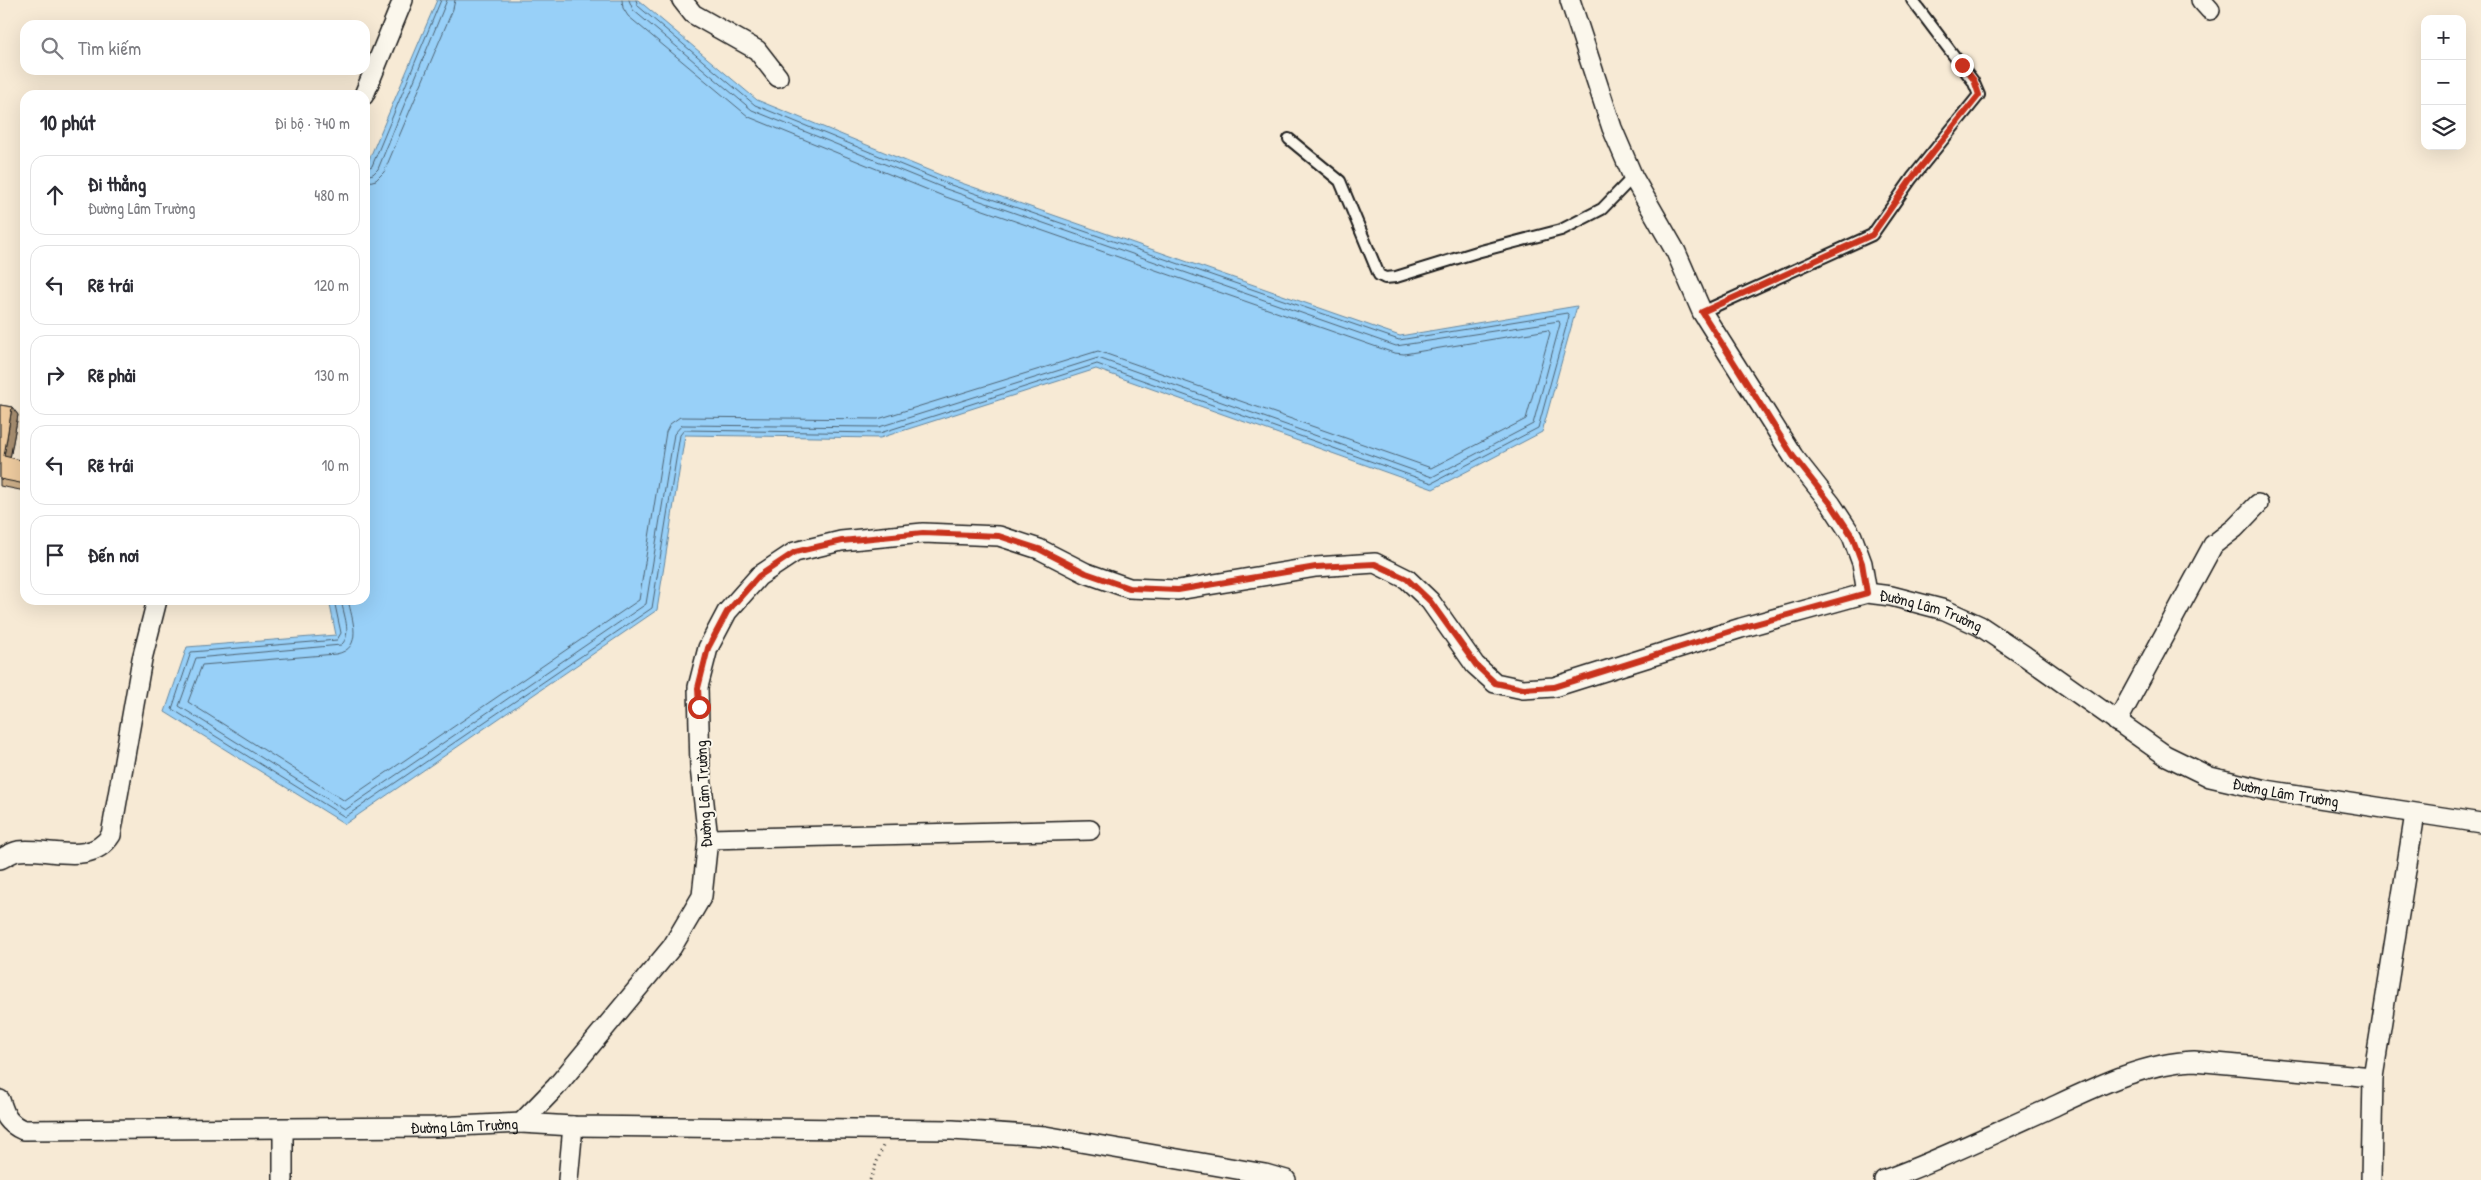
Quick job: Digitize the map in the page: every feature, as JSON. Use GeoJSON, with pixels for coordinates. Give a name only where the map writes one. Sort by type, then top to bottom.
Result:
{"type":"FeatureCollection","features":[{"type":"Feature","properties":{"kind":"street"},"geometry":{"type":"LineString","coordinates":[[366,90],[402,0]]}},
{"type":"Feature","properties":{"kind":"street"},"geometry":{"type":"LineString","coordinates":[[682,0],[693,14],[757,50],[778,77]]}},
{"type":"Feature","properties":{"kind":"street"},"geometry":{"type":"LineString","coordinates":[[1570,0],[1612,128],[1633,178],[1676,252],[1702,312],[1793,456],[1831,504],[1852,536],[1862,563],[1867,593]]}},
{"type":"Feature","properties":{"kind":"street"},"geometry":{"type":"LineString","coordinates":[[2117,722],[2214,545],[2235,528],[2258,504]]}},
{"type":"Feature","properties":{"kind":"street","name":"Đường Lâm Trường"},"geometry":{"type":"LineString","coordinates":[[0,1100],[5,1118],[12,1126],[23,1130],[436,1127],[521,1122],[556,1087],[672,947],[702,896],[708,840],[700,767],[698,688],[708,648],[727,612],[759,576],[795,552],[842,541],[923,533],[999,536],[1039,549],[1086,573],[1129,588],[1178,590],[1316,567],[1375,564],[1407,579],[1430,601],[1476,665],[1495,683],[1523,689],[1554,687],[1741,628],[1867,593],[1945,610],[1980,626],[2165,755],[2210,777],[2266,790],[2481,824]]}},
{"type":"Feature","properties":{"kind":"street"},"geometry":{"type":"LineString","coordinates":[[0,859],[16,851],[73,854],[92,851],[104,844],[111,835],[142,659],[156,605]]}},
{"type":"Feature","properties":{"kind":"street"},"geometry":{"type":"LineString","coordinates":[[2371,1180],[2373,1077],[2415,814]]}},
{"type":"Feature","properties":{"kind":"street"},"geometry":{"type":"LineString","coordinates":[[708,840],[1090,830]]}},
{"type":"Feature","properties":{"kind":"street"},"geometry":{"type":"LineString","coordinates":[[1884,1180],[1923,1166],[2092,1088],[2148,1068],[2176,1062],[2373,1077]]}},
{"type":"Feature","properties":{"kind":"street"},"geometry":{"type":"LineString","coordinates":[[521,1122],[572,1126],[888,1131],[952,1130],[1045,1136],[1265,1174],[1286,1180]]}},
{"type":"Feature","properties":{"kind":"street"},"geometry":{"type":"LineString","coordinates":[[568,1180],[572,1126]]}},
{"type":"Feature","properties":{"kind":"street"},"geometry":{"type":"LineString","coordinates":[[283,1129],[283,1180]]}},
{"type":"Feature","properties":{"kind":"lane"},"geometry":{"type":"LineString","coordinates":[[1702,312],[1872,235],[1912,178],[1979,95],[1974,80],[1912,0]]}},
{"type":"Feature","properties":{"kind":"lane"},"geometry":{"type":"LineString","coordinates":[[1289,139],[1340,181],[1373,263],[1379,275],[1385,278],[1396,277],[1477,252],[1561,230],[1602,209],[1633,178]]}},
{"type":"Feature","properties":{"kind":"path"},"geometry":{"type":"LineString","coordinates":[[870,1180],[888,1131]]}},
{"type":"Feature","properties":{"kind":"water"},"geometry":{"type":"Polygon","coordinates":[[[437,0],[638,0],[757,100],[950,179],[1400,336],[1577,306],[1542,432],[1433,489],[1096,369],[880,438],[685,435],[657,610],[345,824],[165,712],[187,647],[336,635],[330,605],[370,605],[370,157],[437,0]]]}},
{"type":"Feature","properties":{"kind":"building"},"geometry":{"type":"Polygon","coordinates":[[[0,405],[12,407],[4,456],[20,460],[20,483],[0,479],[0,405]]]}},
{"type":"Feature","properties":{"kind":"route"},"geometry":{"type":"LineString","coordinates":[[699,707],[698,688],[708,648],[727,612],[759,576],[795,552],[858,539],[923,533],[999,536],[1039,549],[1086,573],[1129,588],[1178,590],[1316,567],[1375,564],[1407,579],[1430,601],[1476,665],[1495,683],[1523,689],[1554,687],[1741,628],[1867,593],[1862,563],[1852,536],[1831,504],[1793,456],[1702,312],[1872,235],[1912,178],[1979,95],[1974,80],[1962,65]]}}]}
